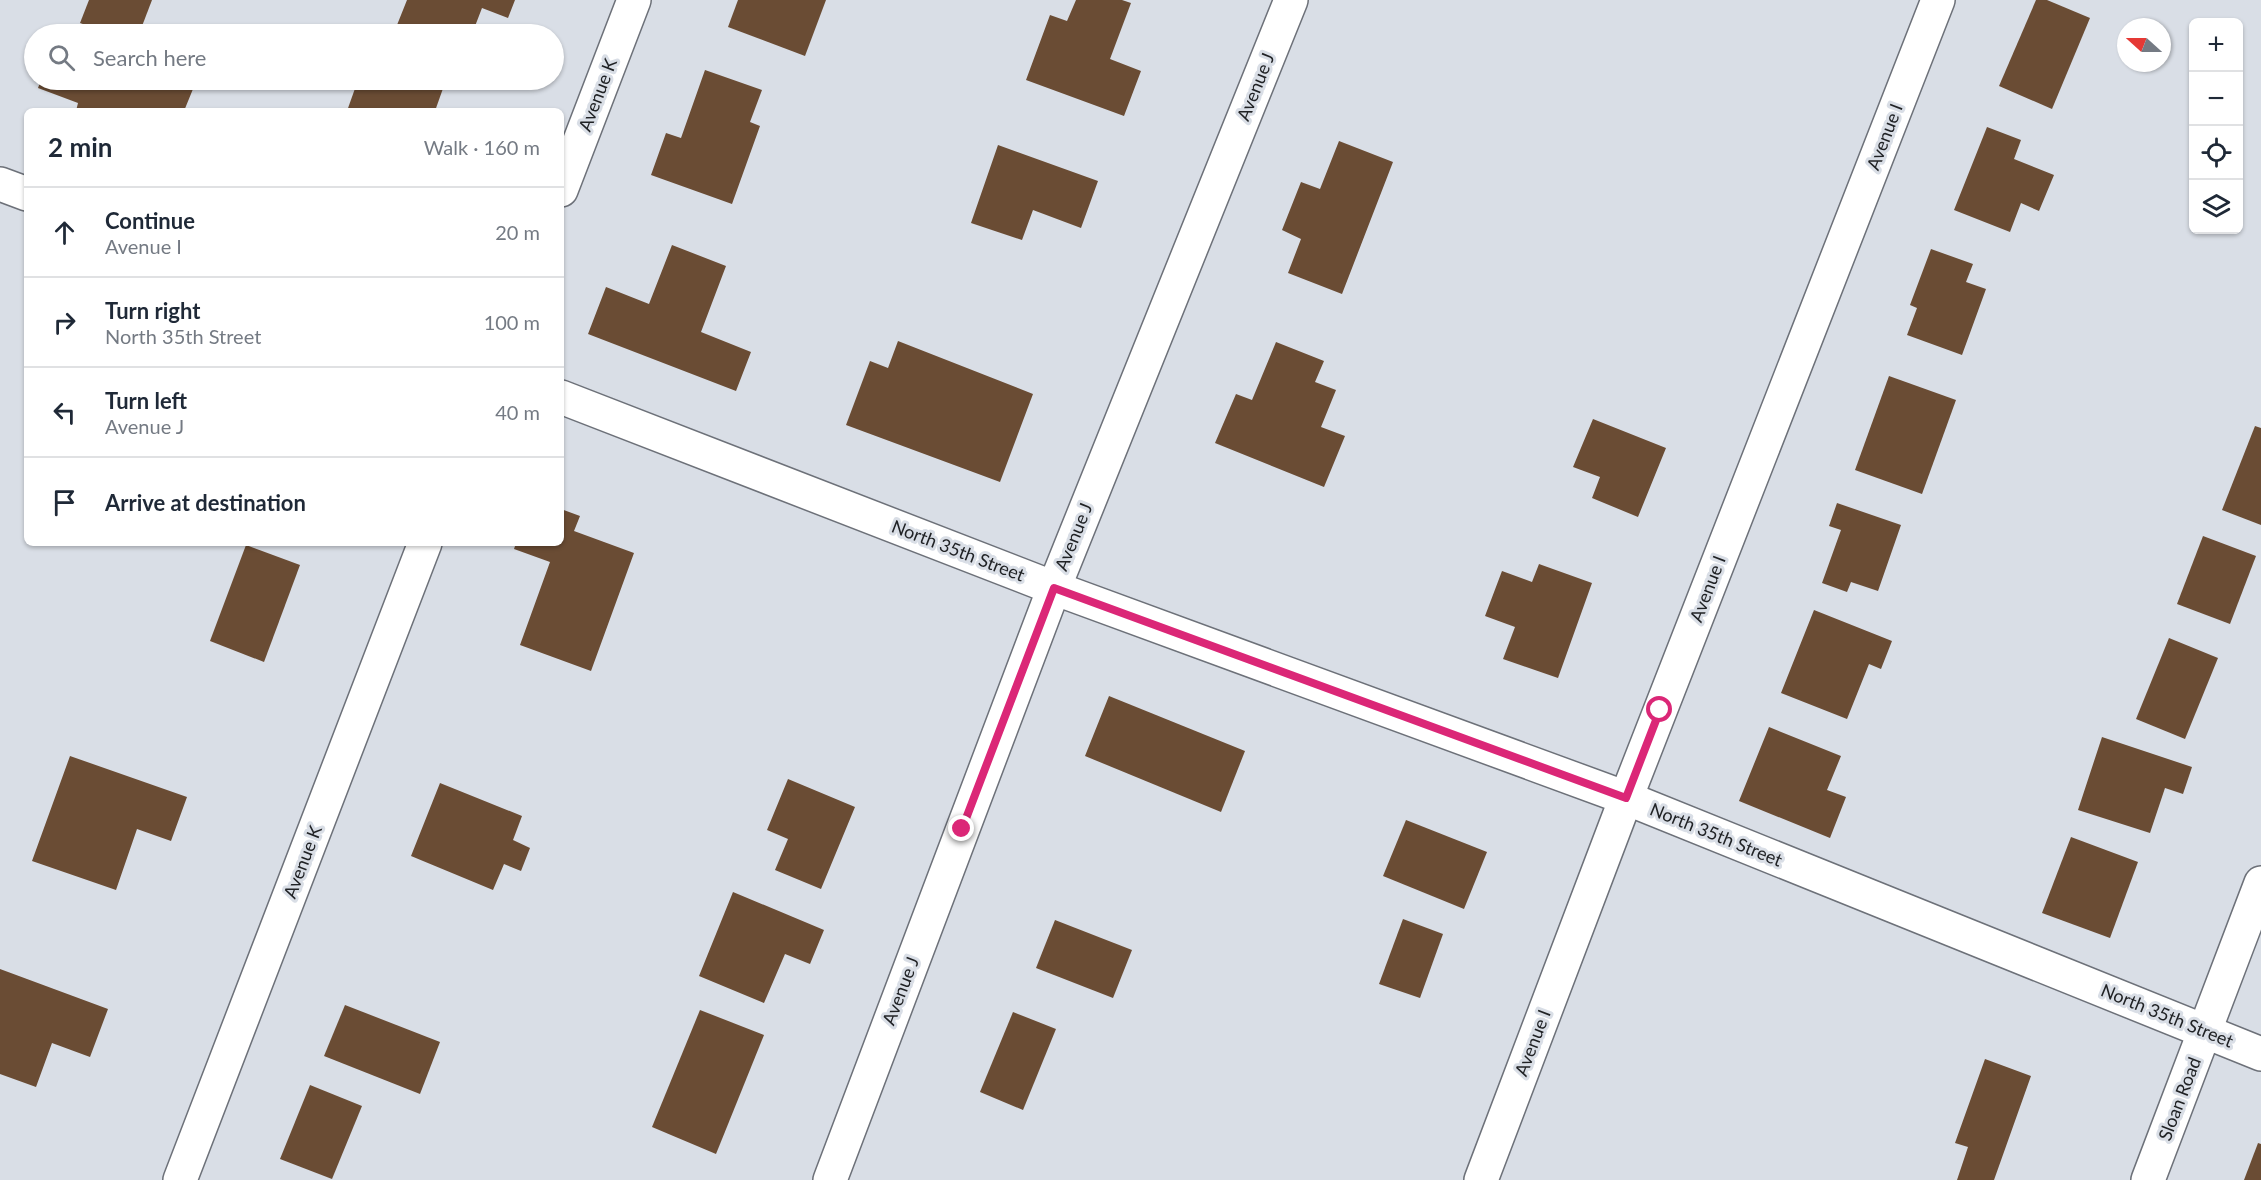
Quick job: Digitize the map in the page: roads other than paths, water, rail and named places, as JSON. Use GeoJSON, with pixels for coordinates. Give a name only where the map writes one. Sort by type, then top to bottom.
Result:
{"type":"FeatureCollection","features":[{"type":"Feature","properties":{"kind":"street","name":"Avenue K"},"geometry":{"type":"LineString","coordinates":[[564,182],[634,0]]}},
{"type":"Feature","properties":{"kind":"street","name":"Avenue J"},"geometry":{"type":"LineString","coordinates":[[830,1180],[1054,588],[1291,0]]}},
{"type":"Feature","properties":{"kind":"street","name":"Avenue I"},"geometry":{"type":"LineString","coordinates":[[1481,1180],[1626,798],[1938,0]]}},
{"type":"Feature","properties":{"kind":"street"},"geometry":{"type":"LineString","coordinates":[[0,184],[24,193]]}},
{"type":"Feature","properties":{"kind":"street","name":"North 35th Street"},"geometry":{"type":"LineString","coordinates":[[564,398],[1054,588],[1626,798],[2261,1054]]}},
{"type":"Feature","properties":{"kind":"street","name":"Avenue K"},"geometry":{"type":"LineString","coordinates":[[180,1180],[424,546]]}},
{"type":"Feature","properties":{"kind":"street","name":"Sloan Road"},"geometry":{"type":"LineString","coordinates":[[2148,1180],[2261,883]]}}]}
